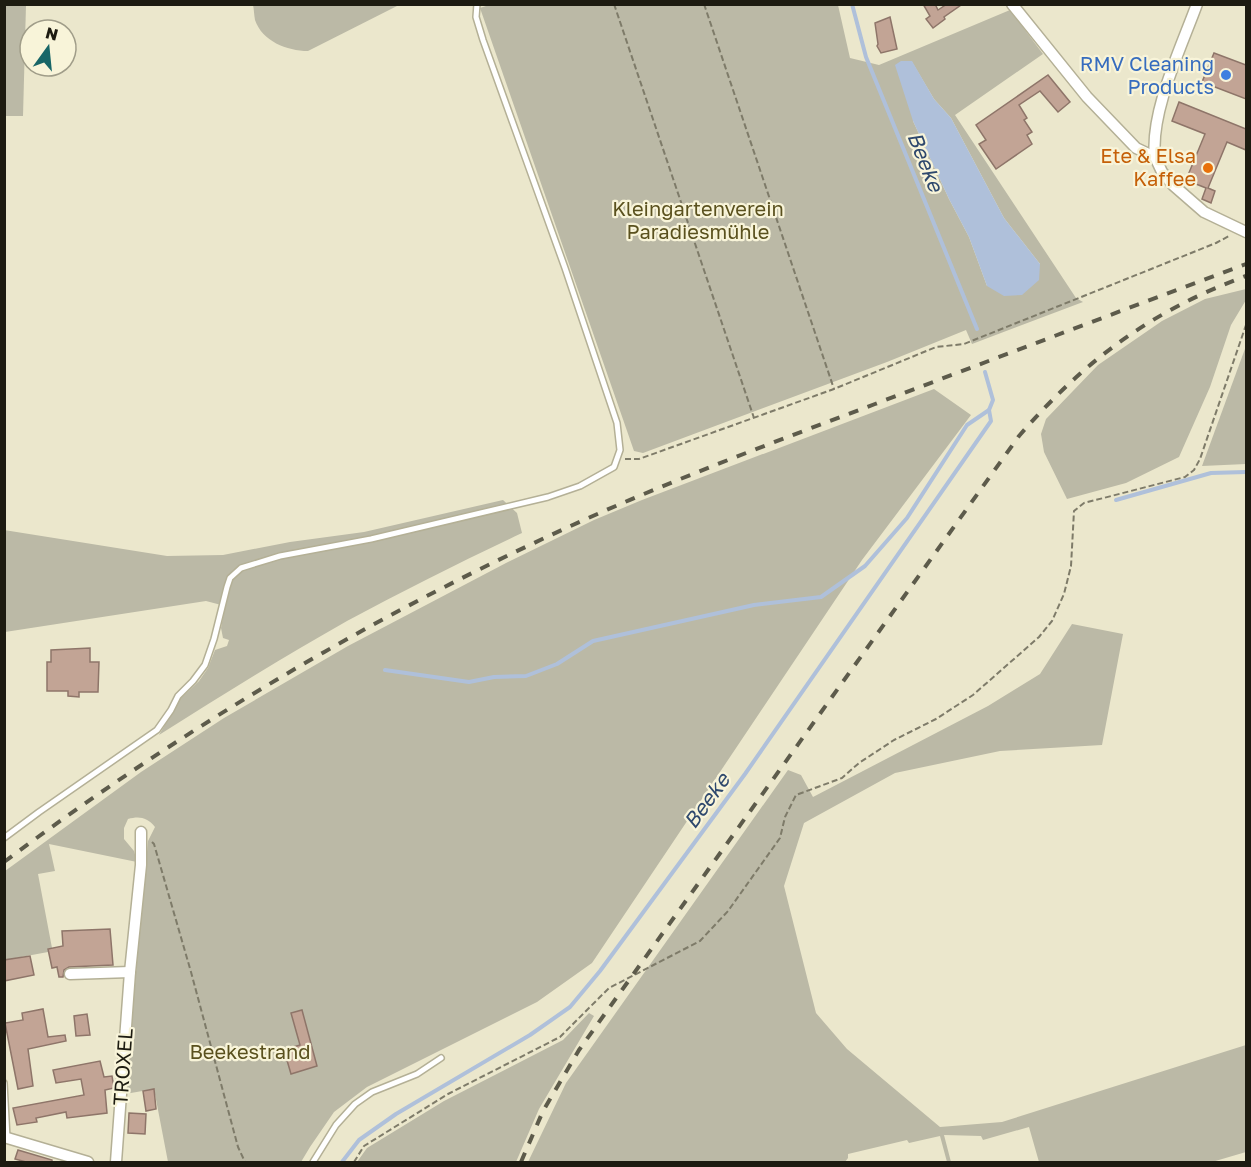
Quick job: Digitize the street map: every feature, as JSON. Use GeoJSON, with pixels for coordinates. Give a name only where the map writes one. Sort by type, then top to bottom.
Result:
{"type":"FeatureCollection","features":[{"type":"Feature","properties":{"kind":"street"},"geometry":{"type":"LineString","coordinates":[[1012,4],[1087,97],[1136,148],[1155,157]]}},
{"type":"Feature","properties":{"kind":"street"},"geometry":{"type":"LineString","coordinates":[[1197,4],[1160,110],[1155,157],[1162,172],[1204,212],[1242,230]]}},
{"type":"Feature","properties":{"kind":"street","name":"TROXEL"},"geometry":{"type":"LineString","coordinates":[[116,1162],[130,972],[141,865],[141,832]]}},
{"type":"Feature","properties":{"kind":"street"},"geometry":{"type":"LineString","coordinates":[[70,974],[130,972]]}},
{"type":"Feature","properties":{"kind":"street"},"geometry":{"type":"LineString","coordinates":[[6,1137],[69,1160],[88,1162]]}},
{"type":"Feature","properties":{"kind":"lane"},"geometry":{"type":"LineString","coordinates":[[4,838],[157,730],[178,696],[205,665],[214,639],[226,587],[230,578],[241,568],[280,556],[371,538],[548,497],[580,486],[614,467],[618,458],[620,439],[617,423],[565,268],[483,40],[476,17],[477,4]]}},
{"type":"Feature","properties":{"kind":"lane"},"geometry":{"type":"LineString","coordinates":[[312,1162],[336,1125],[355,1104],[372,1092],[417,1074],[441,1058]]}},
{"type":"Feature","properties":{"kind":"lane"},"geometry":{"type":"LineString","coordinates":[[4,1083],[6,1137]]}},
{"type":"Feature","properties":{"kind":"path"},"geometry":{"type":"LineString","coordinates":[[614,4],[754,418]]}},
{"type":"Feature","properties":{"kind":"path"},"geometry":{"type":"LineString","coordinates":[[704,4],[834,389]]}},
{"type":"Feature","properties":{"kind":"path"},"geometry":{"type":"LineString","coordinates":[[618,458],[639,459],[834,389],[936,348],[964,344],[1194,252],[1242,230]]}},
{"type":"Feature","properties":{"kind":"path"},"geometry":{"type":"LineString","coordinates":[[354,1162],[364,1146],[448,1094],[560,1037],[609,988],[700,941],[728,912],[780,838],[785,817],[796,795],[842,778],[859,763],[894,740],[936,719],[973,695],[1039,637],[1052,621],[1064,594],[1071,566],[1074,511],[1084,503],[1185,477],[1194,470],[1200,459],[1246,325]]}},
{"type":"Feature","properties":{"kind":"path"},"geometry":{"type":"LineString","coordinates":[[141,832],[154,844],[238,1147],[245,1162]]}},
{"type":"Feature","properties":{"kind":"green space"},"geometry":{"type":"Polygon","coordinates":[[[5,4],[26,5],[26,18],[18,18],[18,78],[24,78],[23,116],[5,116],[5,4]]]}},
{"type":"Feature","properties":{"kind":"green space"},"geometry":{"type":"Polygon","coordinates":[[[253,4],[399,5],[308,51],[300,51],[284,47],[263,34],[255,20],[253,4]]]}},
{"type":"Feature","properties":{"kind":"green space","name":"Kleingartenverein Paradiesmühle"},"geometry":{"type":"Polygon","coordinates":[[[492,4],[838,5],[850,58],[879,65],[1010,10],[1043,54],[955,115],[1076,298],[1083,302],[972,344],[966,330],[643,453],[634,451],[480,8],[492,4]],[[912,62],[913,121],[969,237],[987,286],[1040,264],[1004,218],[951,118],[934,99],[912,62]]]}},
{"type":"Feature","properties":{"kind":"green space"},"geometry":{"type":"Polygon","coordinates":[[[1246,289],[1246,300],[1231,325],[1210,387],[1179,457],[1126,483],[1067,499],[1044,452],[1041,434],[1046,419],[1098,365],[1162,321],[1205,299],[1246,289]]]}},
{"type":"Feature","properties":{"kind":"green space"},"geometry":{"type":"Polygon","coordinates":[[[1246,346],[1246,464],[1202,466],[1246,346]]]}},
{"type":"Feature","properties":{"kind":"green space","name":"Beekestrand"},"geometry":{"type":"Polygon","coordinates":[[[934,389],[971,415],[862,560],[592,963],[537,1002],[367,1087],[334,1112],[301,1162],[168,1162],[154,1089],[125,1094],[148,841],[155,827],[149,821],[139,818],[128,819],[124,828],[124,839],[134,851],[137,862],[49,844],[55,871],[38,874],[52,948],[48,949],[48,952],[5,960],[5,871],[141,772],[224,718],[348,646],[506,563],[594,520],[934,389]]]}},
{"type":"Feature","properties":{"kind":"green space"},"geometry":{"type":"Polygon","coordinates":[[[503,500],[517,513],[522,533],[347,621],[159,735],[180,699],[199,681],[208,668],[215,650],[227,646],[229,640],[223,638],[221,628],[225,606],[206,601],[5,632],[4,530],[167,556],[223,555],[290,542],[364,532],[503,500]]]}},
{"type":"Feature","properties":{"kind":"green space"},"geometry":{"type":"Polygon","coordinates":[[[1072,624],[1123,634],[1102,745],[1000,751],[895,773],[804,823],[784,886],[816,1013],[847,1049],[940,1127],[1002,1122],[1246,1045],[1246,1152],[1212,1162],[1039,1162],[1029,1127],[983,1140],[981,1136],[944,1135],[951,1162],[947,1162],[940,1136],[909,1143],[907,1140],[848,1154],[845,1162],[528,1162],[566,1083],[788,770],[801,775],[813,797],[988,706],[1040,674],[1072,624]]]}},
{"type":"Feature","properties":{"kind":"green space"},"geometry":{"type":"Polygon","coordinates":[[[589,1013],[594,1016],[539,1109],[516,1162],[357,1162],[367,1148],[444,1101],[563,1040],[589,1013]]]}},
{"type":"Feature","properties":{"kind":"water"},"geometry":{"type":"Polygon","coordinates":[[[901,61],[912,61],[934,99],[951,118],[1004,218],[1040,264],[1039,280],[1022,295],[1004,296],[987,286],[969,237],[913,121],[895,65],[901,61]]]}},
{"type":"Feature","properties":{"kind":"building"},"geometry":{"type":"Polygon","coordinates":[[[923,4],[935,4],[938,10],[947,4],[961,5],[933,28],[926,19],[930,16],[923,4]]]}},
{"type":"Feature","properties":{"kind":"building"},"geometry":{"type":"Polygon","coordinates":[[[890,17],[897,49],[881,53],[877,46],[875,23],[890,17]]]}},
{"type":"Feature","properties":{"kind":"building","name":"RMV Cleaning Products"},"geometry":{"type":"Polygon","coordinates":[[[1214,53],[1246,65],[1246,99],[1202,82],[1214,53]]]}},
{"type":"Feature","properties":{"kind":"building"},"geometry":{"type":"Polygon","coordinates":[[[1048,75],[1070,102],[1058,112],[1040,91],[1019,105],[1027,118],[1024,120],[1032,132],[1027,135],[1032,144],[996,169],[979,144],[986,140],[976,125],[1048,75]]]}},
{"type":"Feature","properties":{"kind":"building"},"geometry":{"type":"Polygon","coordinates":[[[1179,102],[1246,129],[1246,150],[1227,142],[1208,188],[1215,191],[1211,203],[1202,199],[1206,188],[1186,180],[1205,134],[1172,121],[1179,102]]]}},
{"type":"Feature","properties":{"kind":"building"},"geometry":{"type":"Polygon","coordinates":[[[90,648],[90,662],[99,662],[98,692],[79,692],[79,697],[68,696],[68,691],[47,691],[47,662],[51,662],[51,650],[90,648]]]}},
{"type":"Feature","properties":{"kind":"building"},"geometry":{"type":"Polygon","coordinates":[[[110,929],[113,965],[69,967],[64,970],[63,977],[59,977],[57,967],[52,968],[48,949],[63,946],[62,931],[110,929]]]}},
{"type":"Feature","properties":{"kind":"building"},"geometry":{"type":"Polygon","coordinates":[[[30,956],[34,975],[4,981],[4,960],[30,956]]]}},
{"type":"Feature","properties":{"kind":"building"},"geometry":{"type":"Polygon","coordinates":[[[43,1009],[48,1037],[65,1035],[66,1041],[28,1049],[33,1086],[18,1089],[5,1023],[23,1020],[22,1013],[43,1009]]]}},
{"type":"Feature","properties":{"kind":"building"},"geometry":{"type":"Polygon","coordinates":[[[302,1010],[317,1066],[291,1074],[284,1050],[300,1045],[291,1013],[302,1010]]]}},
{"type":"Feature","properties":{"kind":"building"},"geometry":{"type":"Polygon","coordinates":[[[87,1014],[90,1035],[76,1036],[74,1016],[87,1014]]]}},
{"type":"Feature","properties":{"kind":"building"},"geometry":{"type":"Polygon","coordinates":[[[100,1061],[104,1077],[112,1076],[114,1088],[105,1090],[107,1113],[67,1118],[66,1112],[36,1118],[37,1122],[17,1125],[13,1108],[84,1095],[81,1079],[56,1083],[53,1070],[100,1061]]]}},
{"type":"Feature","properties":{"kind":"building"},"geometry":{"type":"Polygon","coordinates":[[[154,1089],[156,1109],[146,1111],[143,1091],[154,1089]]]}},
{"type":"Feature","properties":{"kind":"building"},"geometry":{"type":"Polygon","coordinates":[[[129,1113],[146,1114],[145,1134],[128,1133],[129,1113]]]}},
{"type":"Feature","properties":{"kind":"building"},"geometry":{"type":"Polygon","coordinates":[[[18,1150],[52,1160],[52,1162],[26,1162],[15,1159],[18,1150]]]}},
{"type":"Feature","properties":{"kind":"waterway","name":"Beeke"},"geometry":{"type":"LineString","coordinates":[[852,4],[866,57],[977,329]]}},
{"type":"Feature","properties":{"kind":"waterway","name":"Beeke"},"geometry":{"type":"LineString","coordinates":[[342,1162],[359,1140],[396,1114],[530,1035],[570,1007],[600,971],[745,774],[991,421],[989,410],[993,400],[985,372]]}},
{"type":"Feature","properties":{"kind":"waterway"},"geometry":{"type":"LineString","coordinates":[[385,670],[469,682],[494,677],[526,676],[557,664],[593,641],[754,605],[821,597],[865,566],[907,518],[967,425],[989,410]]}},
{"type":"Feature","properties":{"kind":"waterway"},"geometry":{"type":"LineString","coordinates":[[1116,500],[1211,473],[1246,472]]}},
{"type":"Feature","properties":{"kind":"railway"},"geometry":{"type":"LineString","coordinates":[[4,862],[131,772],[261,689],[396,613],[534,543],[618,505],[746,453],[1246,264]]}},
{"type":"Feature","properties":{"kind":"railway"},"geometry":{"type":"LineString","coordinates":[[521,1162],[543,1111],[579,1050],[1019,436],[1069,384],[1122,341],[1180,305],[1246,276]]}},
{"type":"Feature","properties":{"kind":"place","name":"RMV Cleaning Products"},"geometry":{"type":"Point","coordinates":[1226,75]}},
{"type":"Feature","properties":{"kind":"place","name":"Ete & Elsa Kaffee"},"geometry":{"type":"Point","coordinates":[1208,168]}}]}
